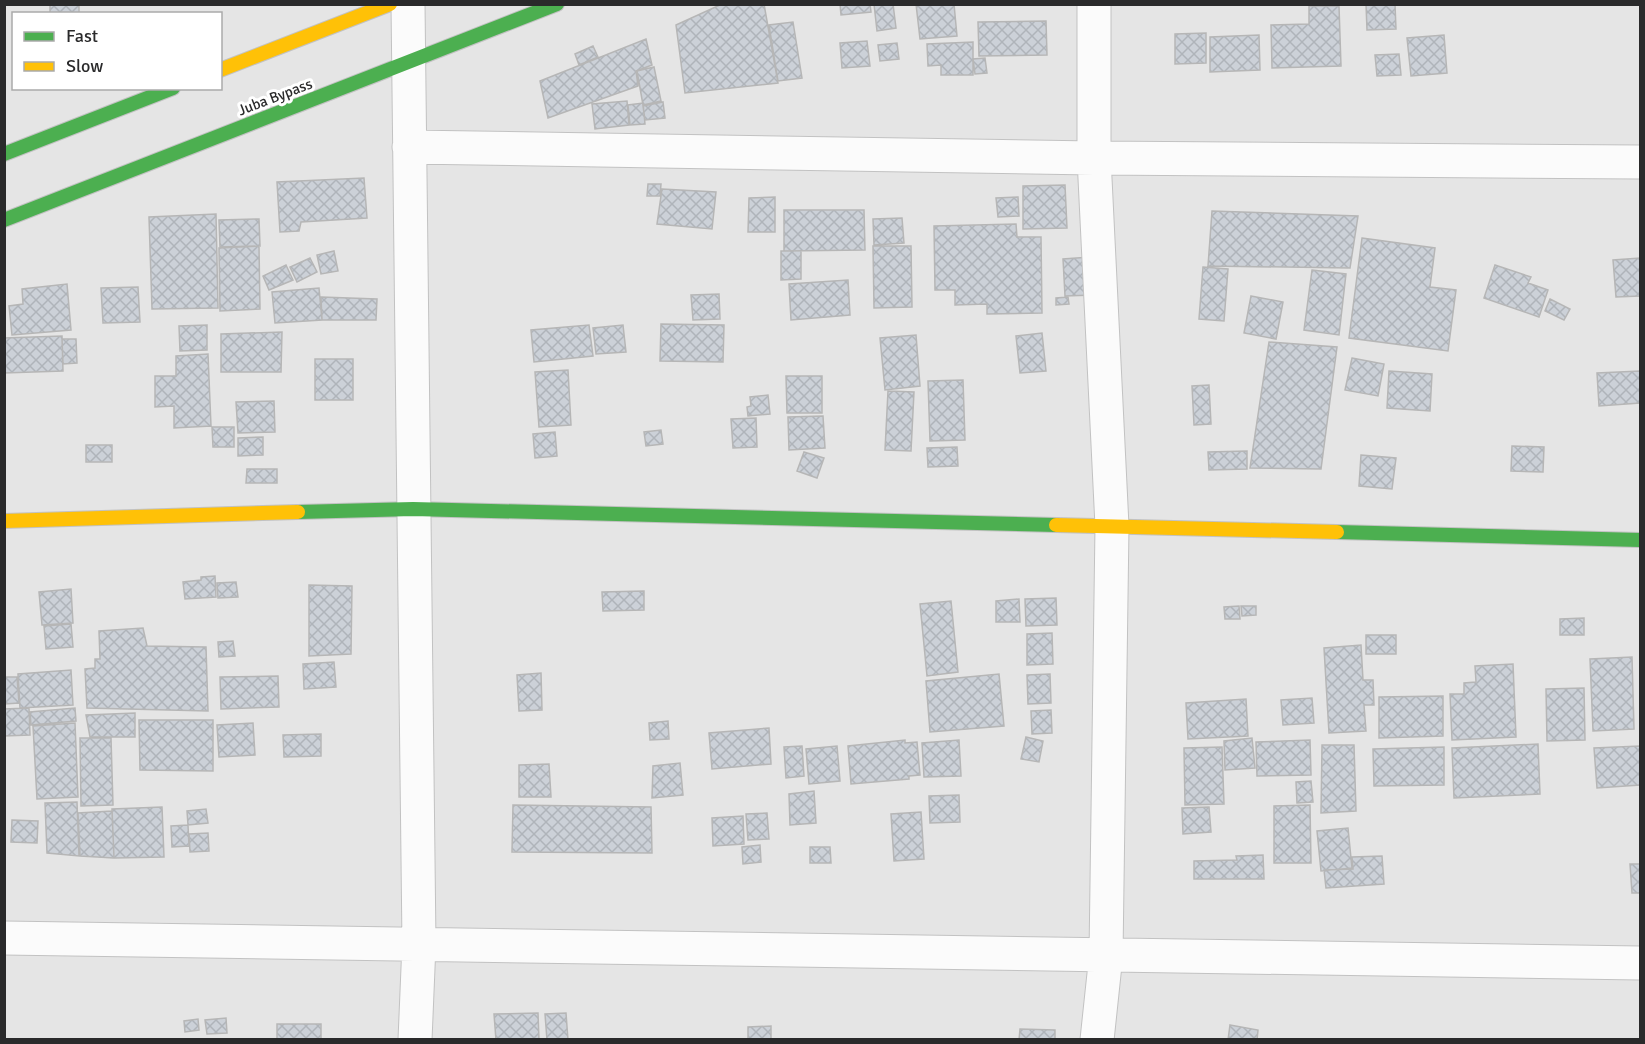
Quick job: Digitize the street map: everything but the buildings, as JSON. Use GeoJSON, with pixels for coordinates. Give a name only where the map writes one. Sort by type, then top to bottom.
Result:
{"type":"FeatureCollection","features":[{"type":"Feature","properties":{"kind":"street"},"geometry":{"type":"LineString","coordinates":[[222,69],[390,4]]}},
{"type":"Feature","properties":{"kind":"street"},"geometry":{"type":"LineString","coordinates":[[408,4],[419,944],[414,1040]]}},
{"type":"Feature","properties":{"kind":"street","name":"Juba Bypass"},"geometry":{"type":"LineString","coordinates":[[4,220],[556,4]]}},
{"type":"Feature","properties":{"kind":"street"},"geometry":{"type":"LineString","coordinates":[[1094,4],[1094,158],[1112,526],[1106,955],[1097,1040]]}},
{"type":"Feature","properties":{"kind":"street"},"geometry":{"type":"LineString","coordinates":[[4,154],[168,90]]}},
{"type":"Feature","properties":{"kind":"street"},"geometry":{"type":"LineString","coordinates":[[409,147],[1094,158],[1641,162]]}},
{"type":"Feature","properties":{"kind":"street"},"geometry":{"type":"LineString","coordinates":[[4,521],[413,509],[1641,540]]}},
{"type":"Feature","properties":{"kind":"street"},"geometry":{"type":"LineString","coordinates":[[4,938],[1641,963]]}},
{"type":"Feature","properties":{"kind":"traffic: fast"},"geometry":{"type":"LineString","coordinates":[[4,220],[557,4]]}},
{"type":"Feature","properties":{"kind":"traffic: fast"},"geometry":{"type":"LineString","coordinates":[[4,154],[168,90]]}},
{"type":"Feature","properties":{"kind":"traffic: fast"},"geometry":{"type":"LineString","coordinates":[[298,512],[413,509],[1056,525]]}},
{"type":"Feature","properties":{"kind":"traffic: fast"},"geometry":{"type":"LineString","coordinates":[[1337,532],[1640,540]]}},
{"type":"Feature","properties":{"kind":"traffic: slow"},"geometry":{"type":"LineString","coordinates":[[222,69],[390,4]]}},
{"type":"Feature","properties":{"kind":"traffic: slow"},"geometry":{"type":"LineString","coordinates":[[4,521],[298,512]]}},
{"type":"Feature","properties":{"kind":"traffic: slow"},"geometry":{"type":"LineString","coordinates":[[1056,525],[1337,532]]}}]}
